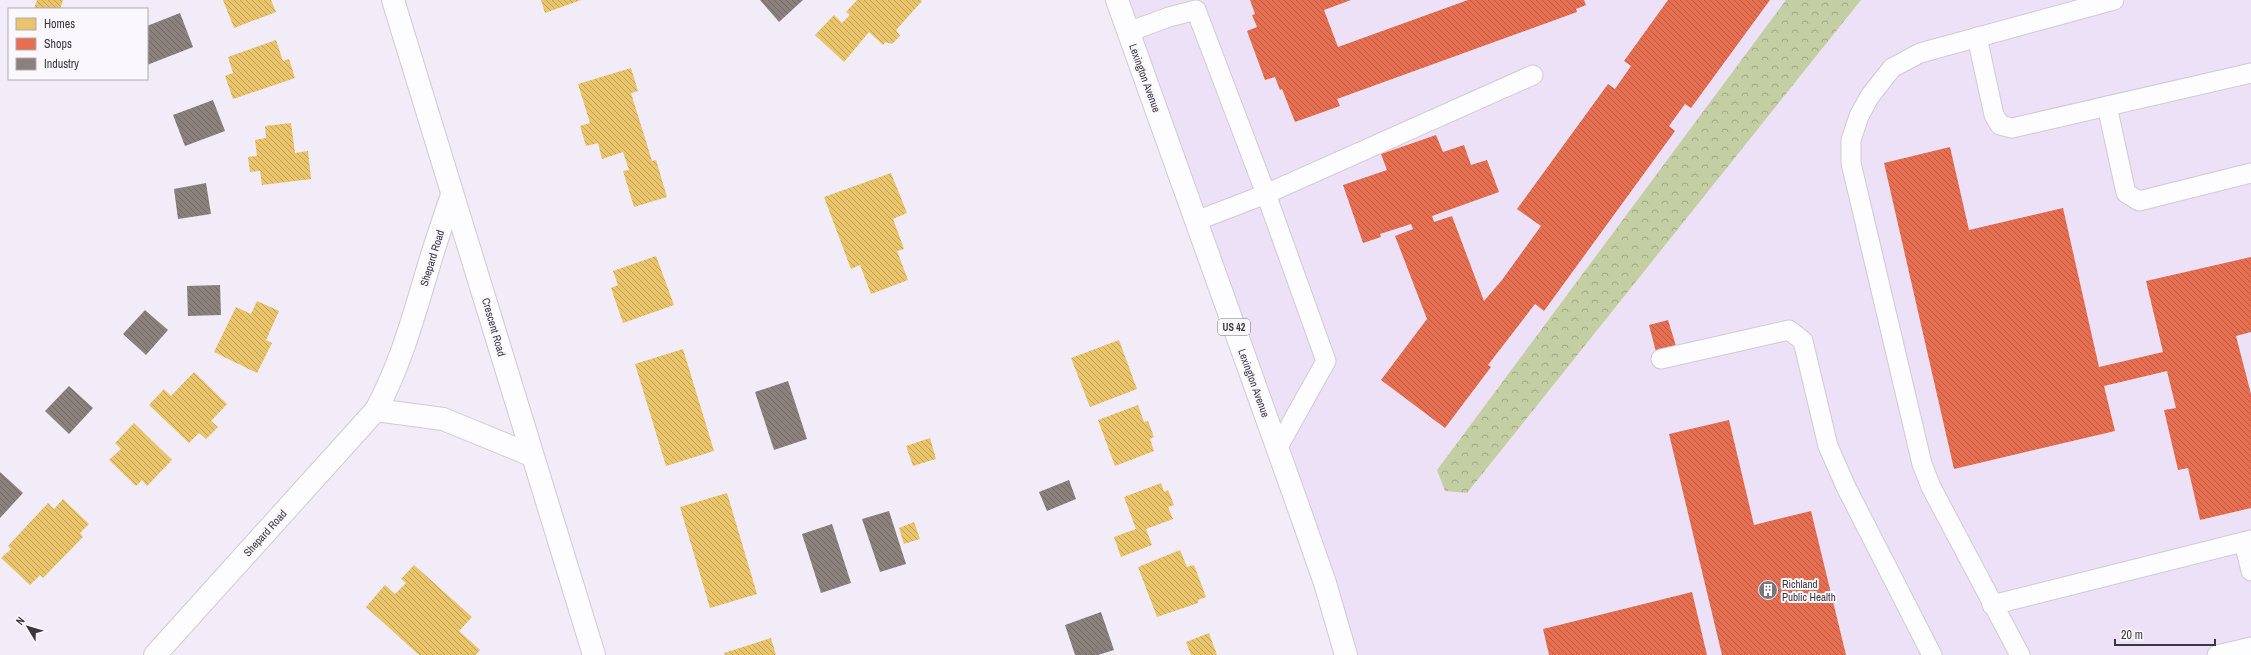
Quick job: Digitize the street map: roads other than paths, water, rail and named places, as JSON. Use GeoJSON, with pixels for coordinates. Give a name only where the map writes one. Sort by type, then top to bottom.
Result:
{"type":"FeatureCollection","features":[{"type":"Feature","properties":{"kind":"street","name":"Crescent Road"},"geometry":{"type":"LineString","coordinates":[[393,0],[452,195],[477,268],[531,455],[594,655]]}},
{"type":"Feature","properties":{"kind":"street","name":"Lexington Avenue"},"geometry":{"type":"LineString","coordinates":[[1117,0],[1325,583],[1346,655]]}},
{"type":"Feature","properties":{"kind":"street","name":"Shepard Road"},"geometry":{"type":"LineString","coordinates":[[155,655],[376,410],[392,380],[408,339],[429,264],[452,195]]}},
{"type":"Feature","properties":{"kind":"street"},"geometry":{"type":"LineString","coordinates":[[376,410],[443,419],[531,455]]}},
{"type":"Feature","properties":{"kind":"lane"},"geometry":{"type":"LineString","coordinates":[[2020,655],[1992,605],[1931,487],[1922,464],[1851,163],[1851,140],[1859,116],[1870,96],[1892,68],[1920,53],[2114,0]]}},
{"type":"Feature","properties":{"kind":"lane"},"geometry":{"type":"LineString","coordinates":[[1128,32],[1196,10],[1266,194],[1326,361],[1277,449]]}},
{"type":"Feature","properties":{"kind":"lane"},"geometry":{"type":"LineString","coordinates":[[1977,37],[1994,115],[2000,125],[2012,128],[2251,73]]}},
{"type":"Feature","properties":{"kind":"lane"},"geometry":{"type":"LineString","coordinates":[[1196,221],[1266,194],[1533,75]]}},
{"type":"Feature","properties":{"kind":"lane"},"geometry":{"type":"LineString","coordinates":[[2107,106],[2126,193],[2140,200],[2251,173]]}},
{"type":"Feature","properties":{"kind":"lane"},"geometry":{"type":"LineString","coordinates":[[1661,359],[1789,330],[1804,341],[1828,446],[1846,487],[1932,655]]}},
{"type":"Feature","properties":{"kind":"lane"},"geometry":{"type":"LineString","coordinates":[[1992,605],[2248,541],[2251,571]]}},
{"type":"Feature","properties":{"kind":"lane"},"geometry":{"type":"LineString","coordinates":[[2217,655],[2251,647]]}},
{"type":"Feature","properties":{"kind":"place","name":"Richland Public Health"},"geometry":{"type":"Point","coordinates":[1768,590]}}]}
